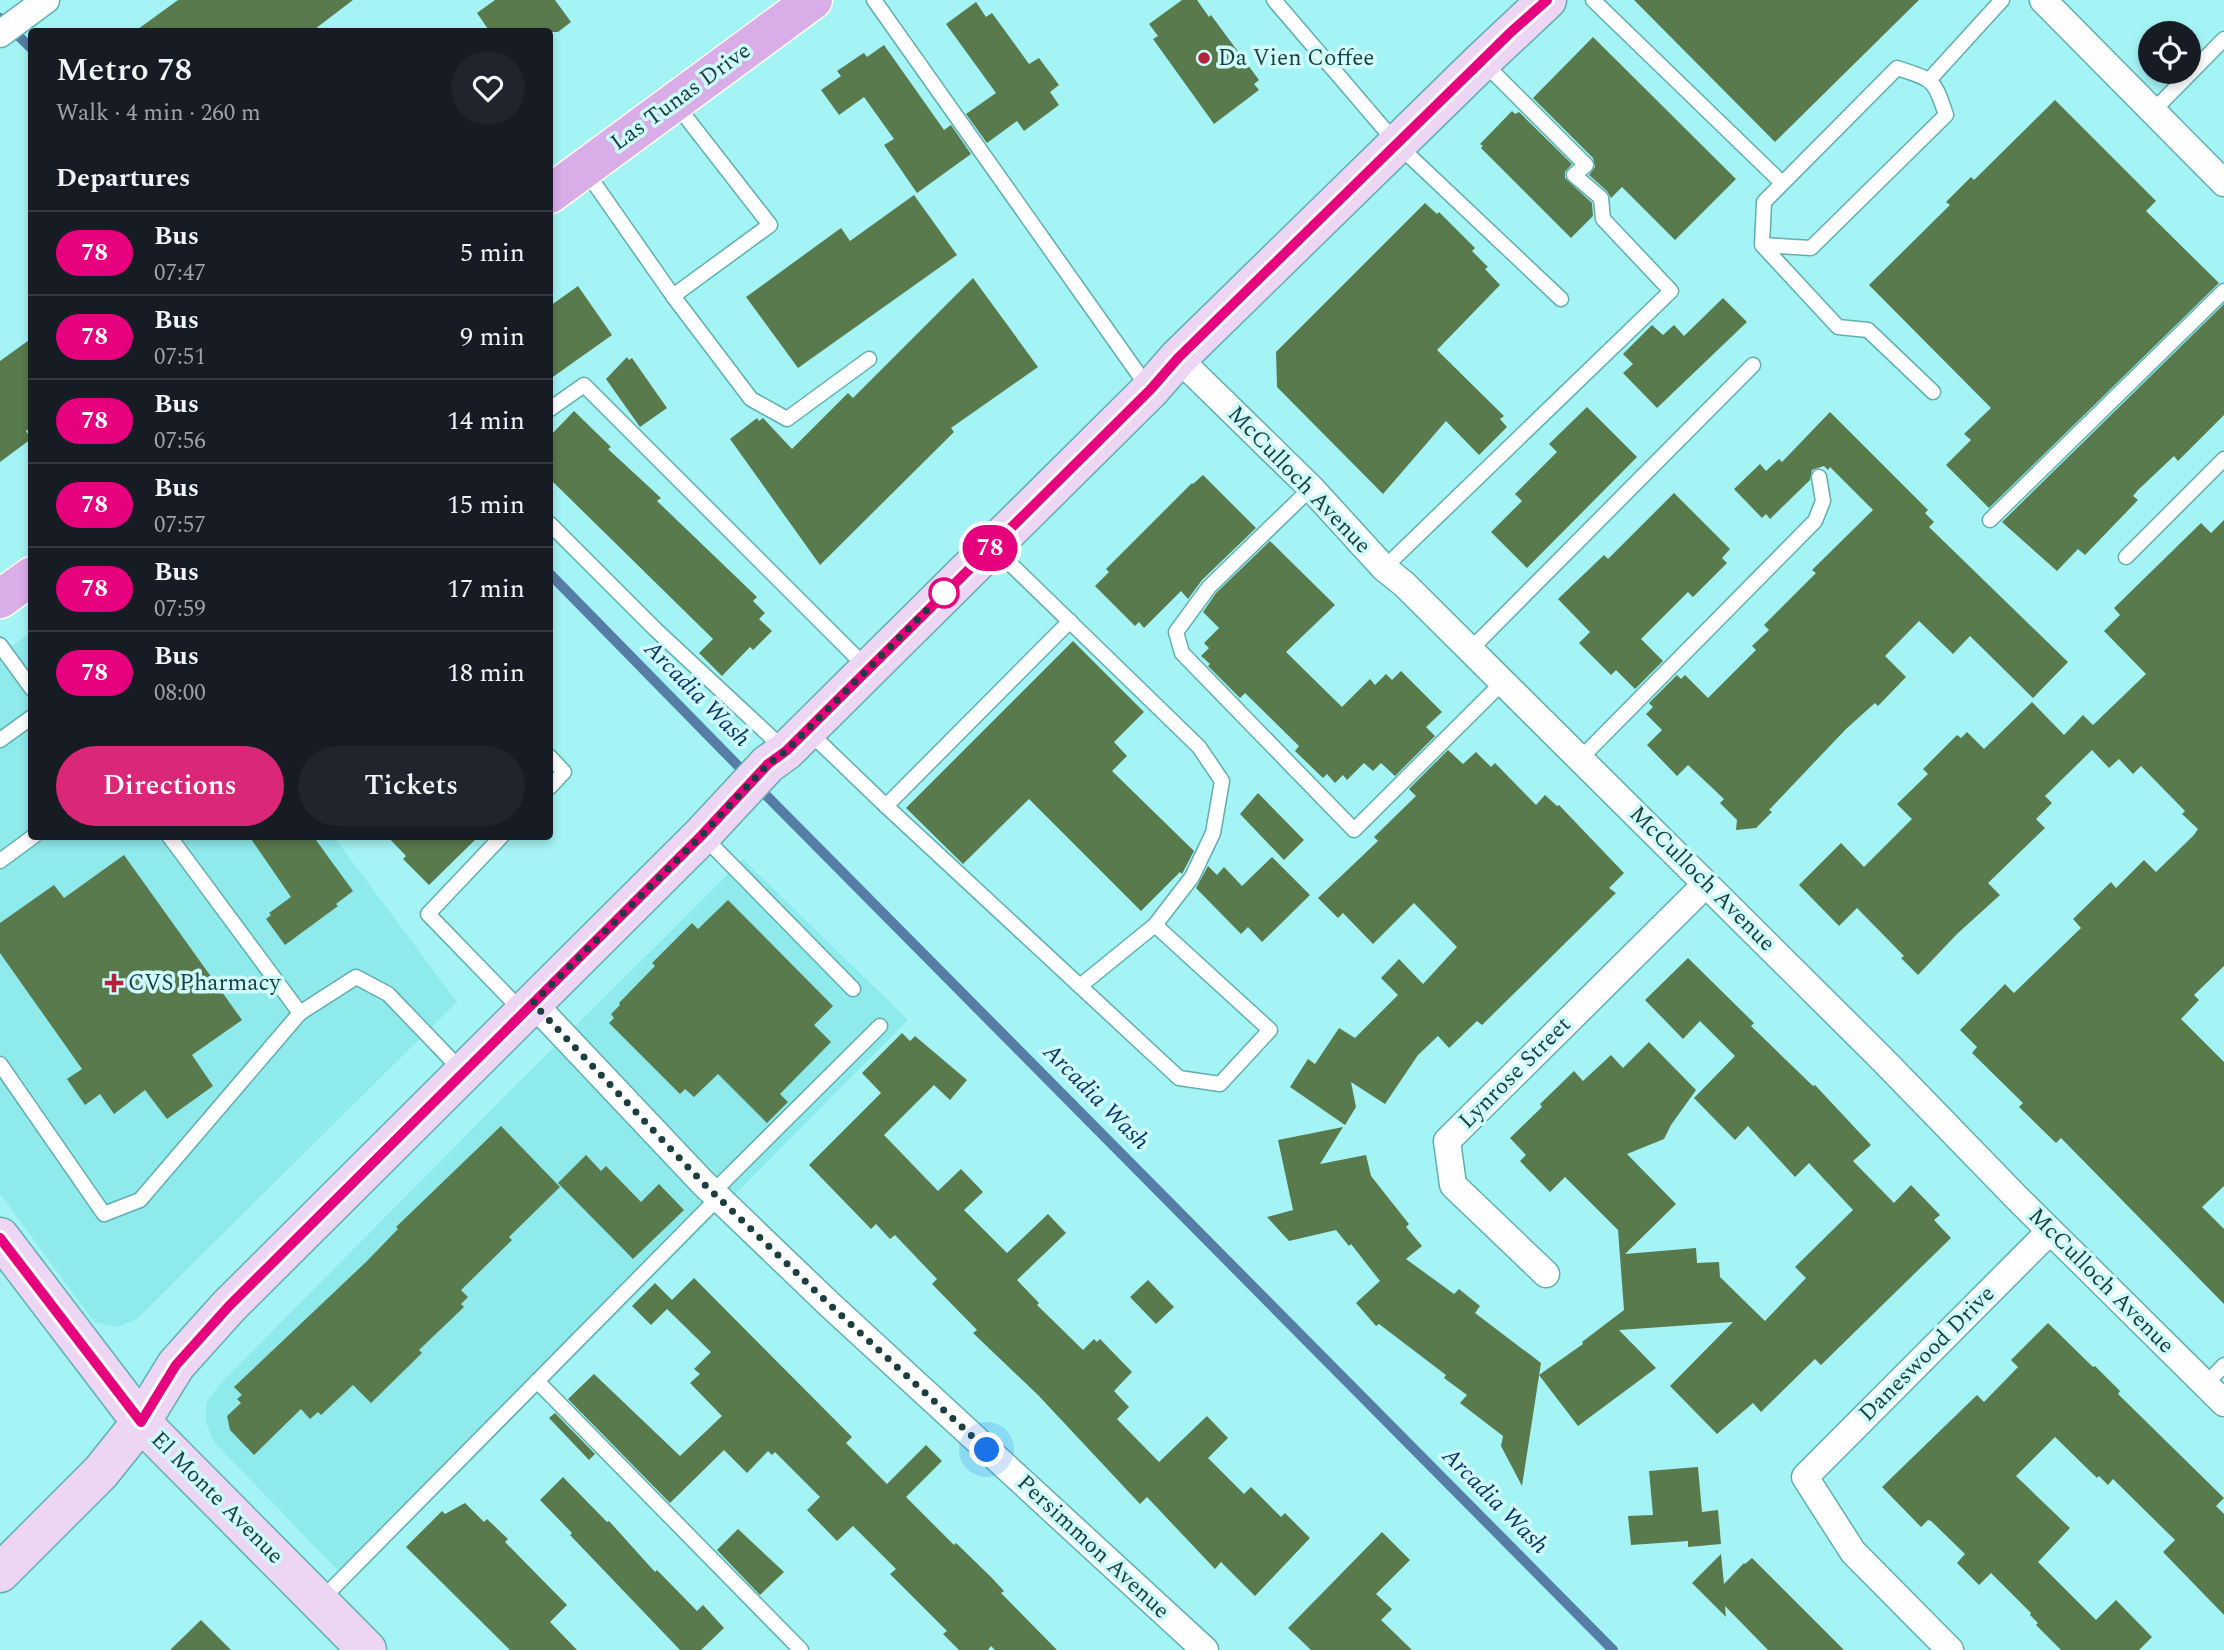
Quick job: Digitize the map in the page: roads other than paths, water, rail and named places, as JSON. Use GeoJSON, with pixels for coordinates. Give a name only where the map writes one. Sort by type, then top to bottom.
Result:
{"type":"FeatureCollection","features":[{"type":"Feature","properties":{"kind":"main road","name":"Las Tunas Drive"},"geometry":{"type":"LineString","coordinates":[[553,192],[813,0]]}},
{"type":"Feature","properties":{"kind":"main road"},"geometry":{"type":"LineString","coordinates":[[0,599],[28,579]]}},
{"type":"Feature","properties":{"kind":"street"},"geometry":{"type":"LineString","coordinates":[[0,34],[46,0]]}},
{"type":"Feature","properties":{"kind":"street"},"geometry":{"type":"LineString","coordinates":[[2043,0],[2224,183]]}},
{"type":"Feature","properties":{"kind":"street"},"geometry":{"type":"LineString","coordinates":[[0,1573],[101,1472],[141,1422],[176,1365],[229,1306],[1150,390],[1178,358],[1538,6]]}},
{"type":"Feature","properties":{"kind":"street","name":"McCulloch Avenue"},"geometry":{"type":"LineString","coordinates":[[1178,358],[1311,488],[1384,568],[1471,649],[1883,1060],[2050,1231],[2218,1384]]}},
{"type":"Feature","properties":{"kind":"street","name":"Lynrose Street"},"geometry":{"type":"LineString","coordinates":[[1546,1274],[1453,1185],[1447,1141],[1706,884]]}},
{"type":"Feature","properties":{"kind":"street","name":"Persimmon Avenue"},"geometry":{"type":"LineString","coordinates":[[528,1008],[829,1304],[1205,1650]]}},
{"type":"Feature","properties":{"kind":"street","name":"Daneswood Drive"},"geometry":{"type":"LineString","coordinates":[[1950,1650],[1853,1552],[1805,1477],[2050,1231]]}},
{"type":"Feature","properties":{"kind":"street","name":"El Monte Avenue"},"geometry":{"type":"LineString","coordinates":[[0,1237],[141,1422],[368,1650]]}},
{"type":"Feature","properties":{"kind":"lane"},"geometry":{"type":"LineString","coordinates":[[874,0],[1150,390]]}},
{"type":"Feature","properties":{"kind":"lane"},"geometry":{"type":"LineString","coordinates":[[1274,0],[1397,144],[1561,299]]}},
{"type":"Feature","properties":{"kind":"lane"},"geometry":{"type":"LineString","coordinates":[[1593,0],[1782,183]]}},
{"type":"Feature","properties":{"kind":"lane"},"geometry":{"type":"LineString","coordinates":[[1930,79],[2002,0]]}},
{"type":"Feature","properties":{"kind":"lane"},"geometry":{"type":"LineString","coordinates":[[2154,110],[2224,38]]}},
{"type":"Feature","properties":{"kind":"lane"},"geometry":{"type":"LineString","coordinates":[[1384,568],[1671,291],[1603,219],[1601,198],[1574,176],[1586,164],[1482,61]]}},
{"type":"Feature","properties":{"kind":"lane"},"geometry":{"type":"LineString","coordinates":[[1762,245],[1811,248],[1908,153],[1947,114],[1930,79],[1897,68],[1764,202],[1762,245],[1838,327],[1868,330],[1933,392]]}},
{"type":"Feature","properties":{"kind":"lane"},"geometry":{"type":"LineString","coordinates":[[673,296],[770,225],[674,103]]}},
{"type":"Feature","properties":{"kind":"lane"},"geometry":{"type":"LineString","coordinates":[[584,169],[673,296],[751,398],[787,419],[869,359]]}},
{"type":"Feature","properties":{"kind":"lane"},"geometry":{"type":"LineString","coordinates":[[1990,520],[2224,291]]}},
{"type":"Feature","properties":{"kind":"lane"},"geometry":{"type":"LineString","coordinates":[[1471,649],[1753,365]]}},
{"type":"Feature","properties":{"kind":"lane"},"geometry":{"type":"LineString","coordinates":[[553,407],[584,385],[868,669]]}},
{"type":"Feature","properties":{"kind":"lane"},"geometry":{"type":"LineString","coordinates":[[2126,557],[2224,459]]}},
{"type":"Feature","properties":{"kind":"lane"},"geometry":{"type":"LineString","coordinates":[[1580,759],[1815,521],[1823,501],[1819,477]]}},
{"type":"Feature","properties":{"kind":"lane"},"geometry":{"type":"LineString","coordinates":[[1311,488],[1209,587],[1176,632],[1182,653],[1354,830],[1502,682]]}},
{"type":"Feature","properties":{"kind":"lane"},"geometry":{"type":"LineString","coordinates":[[553,527],[665,638],[787,749],[886,806],[1179,1078],[1220,1084],[1270,1030],[1155,925]]}},
{"type":"Feature","properties":{"kind":"lane"},"geometry":{"type":"LineString","coordinates":[[992,545],[1199,747],[1222,781],[1213,833],[1192,877],[1155,925],[1080,986]]}},
{"type":"Feature","properties":{"kind":"lane"},"geometry":{"type":"LineString","coordinates":[[886,806],[1070,621]]}},
{"type":"Feature","properties":{"kind":"lane"},"geometry":{"type":"LineString","coordinates":[[0,645],[28,684]]}},
{"type":"Feature","properties":{"kind":"lane"},"geometry":{"type":"LineString","coordinates":[[0,740],[28,720]]}},
{"type":"Feature","properties":{"kind":"lane"},"geometry":{"type":"LineString","coordinates":[[553,760],[564,772],[553,784]]}},
{"type":"Feature","properties":{"kind":"lane"},"geometry":{"type":"LineString","coordinates":[[702,835],[853,989]]}},
{"type":"Feature","properties":{"kind":"lane"},"geometry":{"type":"LineString","coordinates":[[0,861],[29,840]]}},
{"type":"Feature","properties":{"kind":"lane"},"geometry":{"type":"LineString","coordinates":[[172,840],[300,1013]]}},
{"type":"Feature","properties":{"kind":"lane"},"geometry":{"type":"LineString","coordinates":[[498,840],[428,914],[528,1008]]}},
{"type":"Feature","properties":{"kind":"lane"},"geometry":{"type":"LineString","coordinates":[[0,1064],[104,1214],[141,1200],[300,1013],[356,977],[388,994],[464,1073]]}},
{"type":"Feature","properties":{"kind":"lane"},"geometry":{"type":"LineString","coordinates":[[319,1601],[537,1381],[880,1026]]}},
{"type":"Feature","properties":{"kind":"lane"},"geometry":{"type":"LineString","coordinates":[[537,1381],[801,1650]]}},
{"type":"Feature","properties":{"kind":"waterway","name":"Arcadia Wash"},"geometry":{"type":"LineString","coordinates":[[0,18],[28,45]]}},
{"type":"Feature","properties":{"kind":"waterway","name":"Arcadia Wash"},"geometry":{"type":"LineString","coordinates":[[553,577],[748,776]]}},
{"type":"Feature","properties":{"kind":"waterway","name":"Arcadia Wash"},"geometry":{"type":"LineString","coordinates":[[758,787],[1613,1650]]}},
{"type":"Feature","properties":{"kind":"place","name":"Da Vien Coffee"},"geometry":{"type":"Point","coordinates":[1204,58]}},
{"type":"Feature","properties":{"kind":"place","name":"CVS Pharmacy"},"geometry":{"type":"Point","coordinates":[114,983]}}]}
